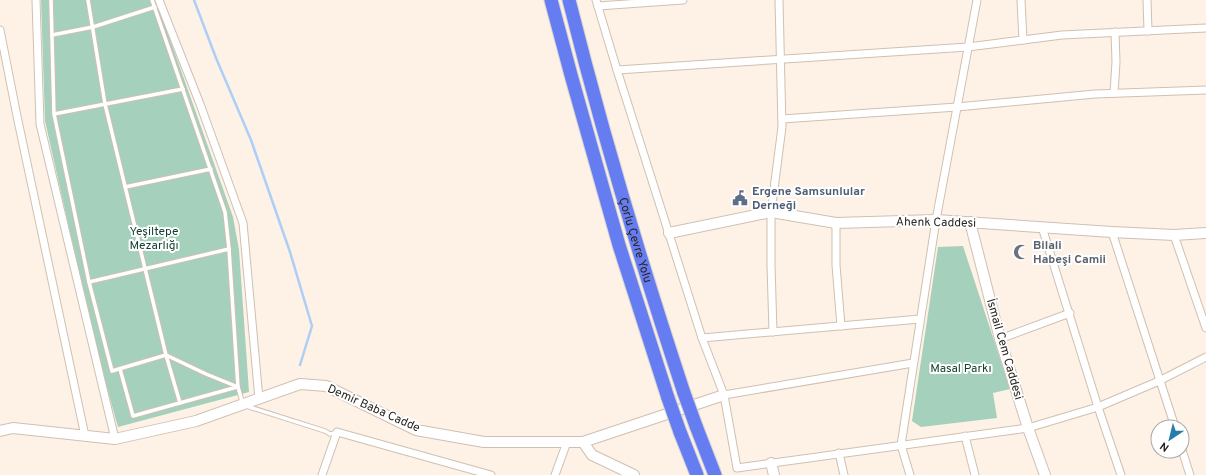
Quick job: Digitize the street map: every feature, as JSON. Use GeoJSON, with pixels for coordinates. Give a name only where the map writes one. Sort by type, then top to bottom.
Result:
{"type":"FeatureCollection","features":[{"type":"Feature","properties":{"kind":"highway","name":"Çorlu Çevre Yolu"},"geometry":{"type":"LineString","coordinates":[[551,0],[619,245],[668,398],[697,475]]}},
{"type":"Feature","properties":{"kind":"highway","name":"Çorlu Çevre Yolu"},"geometry":{"type":"LineString","coordinates":[[569,0],[586,69],[652,297],[684,393],[715,475]]}},
{"type":"Feature","properties":{"kind":"street"},"geometry":{"type":"LineString","coordinates":[[36,0],[40,124],[115,439]]}},
{"type":"Feature","properties":{"kind":"street"},"geometry":{"type":"LineString","coordinates":[[159,0],[200,104],[243,223],[259,399]]}},
{"type":"Feature","properties":{"kind":"street"},"geometry":{"type":"LineString","coordinates":[[683,0],[597,3],[702,338],[724,395],[737,468],[1028,428],[1098,407],[1159,381],[1206,357]]}},
{"type":"Feature","properties":{"kind":"street"},"geometry":{"type":"LineString","coordinates":[[773,332],[771,265],[772,212],[782,127],[778,0]]}},
{"type":"Feature","properties":{"kind":"street"},"geometry":{"type":"LineString","coordinates":[[910,475],[901,445],[936,220],[977,0]]}},
{"type":"Feature","properties":{"kind":"street"},"geometry":{"type":"LineString","coordinates":[[1021,0],[1023,40]]}},
{"type":"Feature","properties":{"kind":"street"},"geometry":{"type":"LineString","coordinates":[[1147,0],[1148,30]]}},
{"type":"Feature","properties":{"kind":"street"},"geometry":{"type":"LineString","coordinates":[[617,70],[968,47],[1062,35],[1206,28]]}},
{"type":"Feature","properties":{"kind":"street"},"geometry":{"type":"LineString","coordinates":[[0,30],[18,124],[85,436]]}},
{"type":"Feature","properties":{"kind":"street"},"geometry":{"type":"LineString","coordinates":[[1114,93],[1116,62],[1115,32]]}},
{"type":"Feature","properties":{"kind":"street"},"geometry":{"type":"LineString","coordinates":[[782,119],[957,107],[1095,94],[1206,90]]}},
{"type":"Feature","properties":{"kind":"street","name":"Ahenk Caddesi"},"geometry":{"type":"LineString","coordinates":[[669,233],[772,212],[836,223],[936,220],[1174,235],[1206,233]]}},
{"type":"Feature","properties":{"kind":"street","name":"İsmail Cem Caddesi"},"geometry":{"type":"LineString","coordinates":[[970,222],[1000,339],[1028,428],[1045,475]]}},
{"type":"Feature","properties":{"kind":"street"},"geometry":{"type":"LineString","coordinates":[[836,223],[836,265],[841,326]]}},
{"type":"Feature","properties":{"kind":"street"},"geometry":{"type":"LineString","coordinates":[[1042,227],[1098,407],[1121,475]]}},
{"type":"Feature","properties":{"kind":"street"},"geometry":{"type":"LineString","coordinates":[[1112,232],[1171,419]]}},
{"type":"Feature","properties":{"kind":"street"},"geometry":{"type":"LineString","coordinates":[[1174,235],[1206,328]]}},
{"type":"Feature","properties":{"kind":"street"},"geometry":{"type":"LineString","coordinates":[[1000,339],[1070,314]]}},
{"type":"Feature","properties":{"kind":"street"},"geometry":{"type":"LineString","coordinates":[[702,338],[920,319]]}},
{"type":"Feature","properties":{"kind":"street"},"geometry":{"type":"LineString","coordinates":[[724,395],[913,363]]}},
{"type":"Feature","properties":{"kind":"street","name":"Demir Baba Cadde"},"geometry":{"type":"LineString","coordinates":[[0,431],[13,428],[115,439],[196,421],[300,384],[326,386],[416,430],[484,442],[583,442],[724,395]]}},
{"type":"Feature","properties":{"kind":"street"},"geometry":{"type":"LineString","coordinates":[[322,475],[337,432],[491,475]]}},
{"type":"Feature","properties":{"kind":"street"},"geometry":{"type":"LineString","coordinates":[[965,436],[975,475]]}},
{"type":"Feature","properties":{"kind":"street"},"geometry":{"type":"LineString","coordinates":[[555,475],[567,442]]}},
{"type":"Feature","properties":{"kind":"street"},"geometry":{"type":"LineString","coordinates":[[583,442],[592,454],[634,475]]}},
{"type":"Feature","properties":{"kind":"street"},"geometry":{"type":"LineString","coordinates":[[839,454],[844,475]]}},
{"type":"Feature","properties":{"kind":"street"},"geometry":{"type":"LineString","coordinates":[[1185,459],[1190,475]]}},
{"type":"Feature","properties":{"kind":"street"},"geometry":{"type":"LineString","coordinates":[[771,463],[774,475]]}},
{"type":"Feature","properties":{"kind":"lane"},"geometry":{"type":"LineString","coordinates":[[51,0],[54,114],[89,282],[112,371],[166,355],[238,387]]}},
{"type":"Feature","properties":{"kind":"lane"},"geometry":{"type":"LineString","coordinates":[[88,0],[105,104],[166,355],[180,403]]}},
{"type":"Feature","properties":{"kind":"lane"},"geometry":{"type":"LineString","coordinates":[[152,0],[225,212],[229,248],[238,387],[243,405],[325,431],[330,434],[337,432]]}},
{"type":"Feature","properties":{"kind":"lane"},"geometry":{"type":"LineString","coordinates":[[52,35],[93,28],[155,7]]}},
{"type":"Feature","properties":{"kind":"lane"},"geometry":{"type":"LineString","coordinates":[[54,114],[183,90]]}},
{"type":"Feature","properties":{"kind":"lane"},"geometry":{"type":"LineString","coordinates":[[125,187],[211,169]]}},
{"type":"Feature","properties":{"kind":"lane"},"geometry":{"type":"LineString","coordinates":[[89,282],[229,248]]}},
{"type":"Feature","properties":{"kind":"lane"},"geometry":{"type":"LineString","coordinates":[[120,369],[133,416],[238,387]]}},
{"type":"Feature","properties":{"kind":"green space","name":"Yeşiltepe Mezarlığı"},"geometry":{"type":"Polygon","coordinates":[[[41,0],[156,0],[233,217],[239,250],[249,392],[118,427],[97,352],[45,121],[41,0]]]}},
{"type":"Feature","properties":{"kind":"green space","name":"Masal Parkı"},"geometry":{"type":"Polygon","coordinates":[[[963,246],[1010,389],[993,393],[997,418],[921,427],[912,421],[938,247],[963,246]]]}},
{"type":"Feature","properties":{"kind":"waterway"},"geometry":{"type":"LineString","coordinates":[[194,0],[216,58],[251,140],[290,252],[312,326],[300,365]]}},
{"type":"Feature","properties":{"kind":"place","name":"Ergene Samsunlular Derneği"},"geometry":{"type":"Point","coordinates":[740,198]}},
{"type":"Feature","properties":{"kind":"place","name":"Bilali Habeşi Camii"},"geometry":{"type":"Point","coordinates":[1021,252]}}]}
